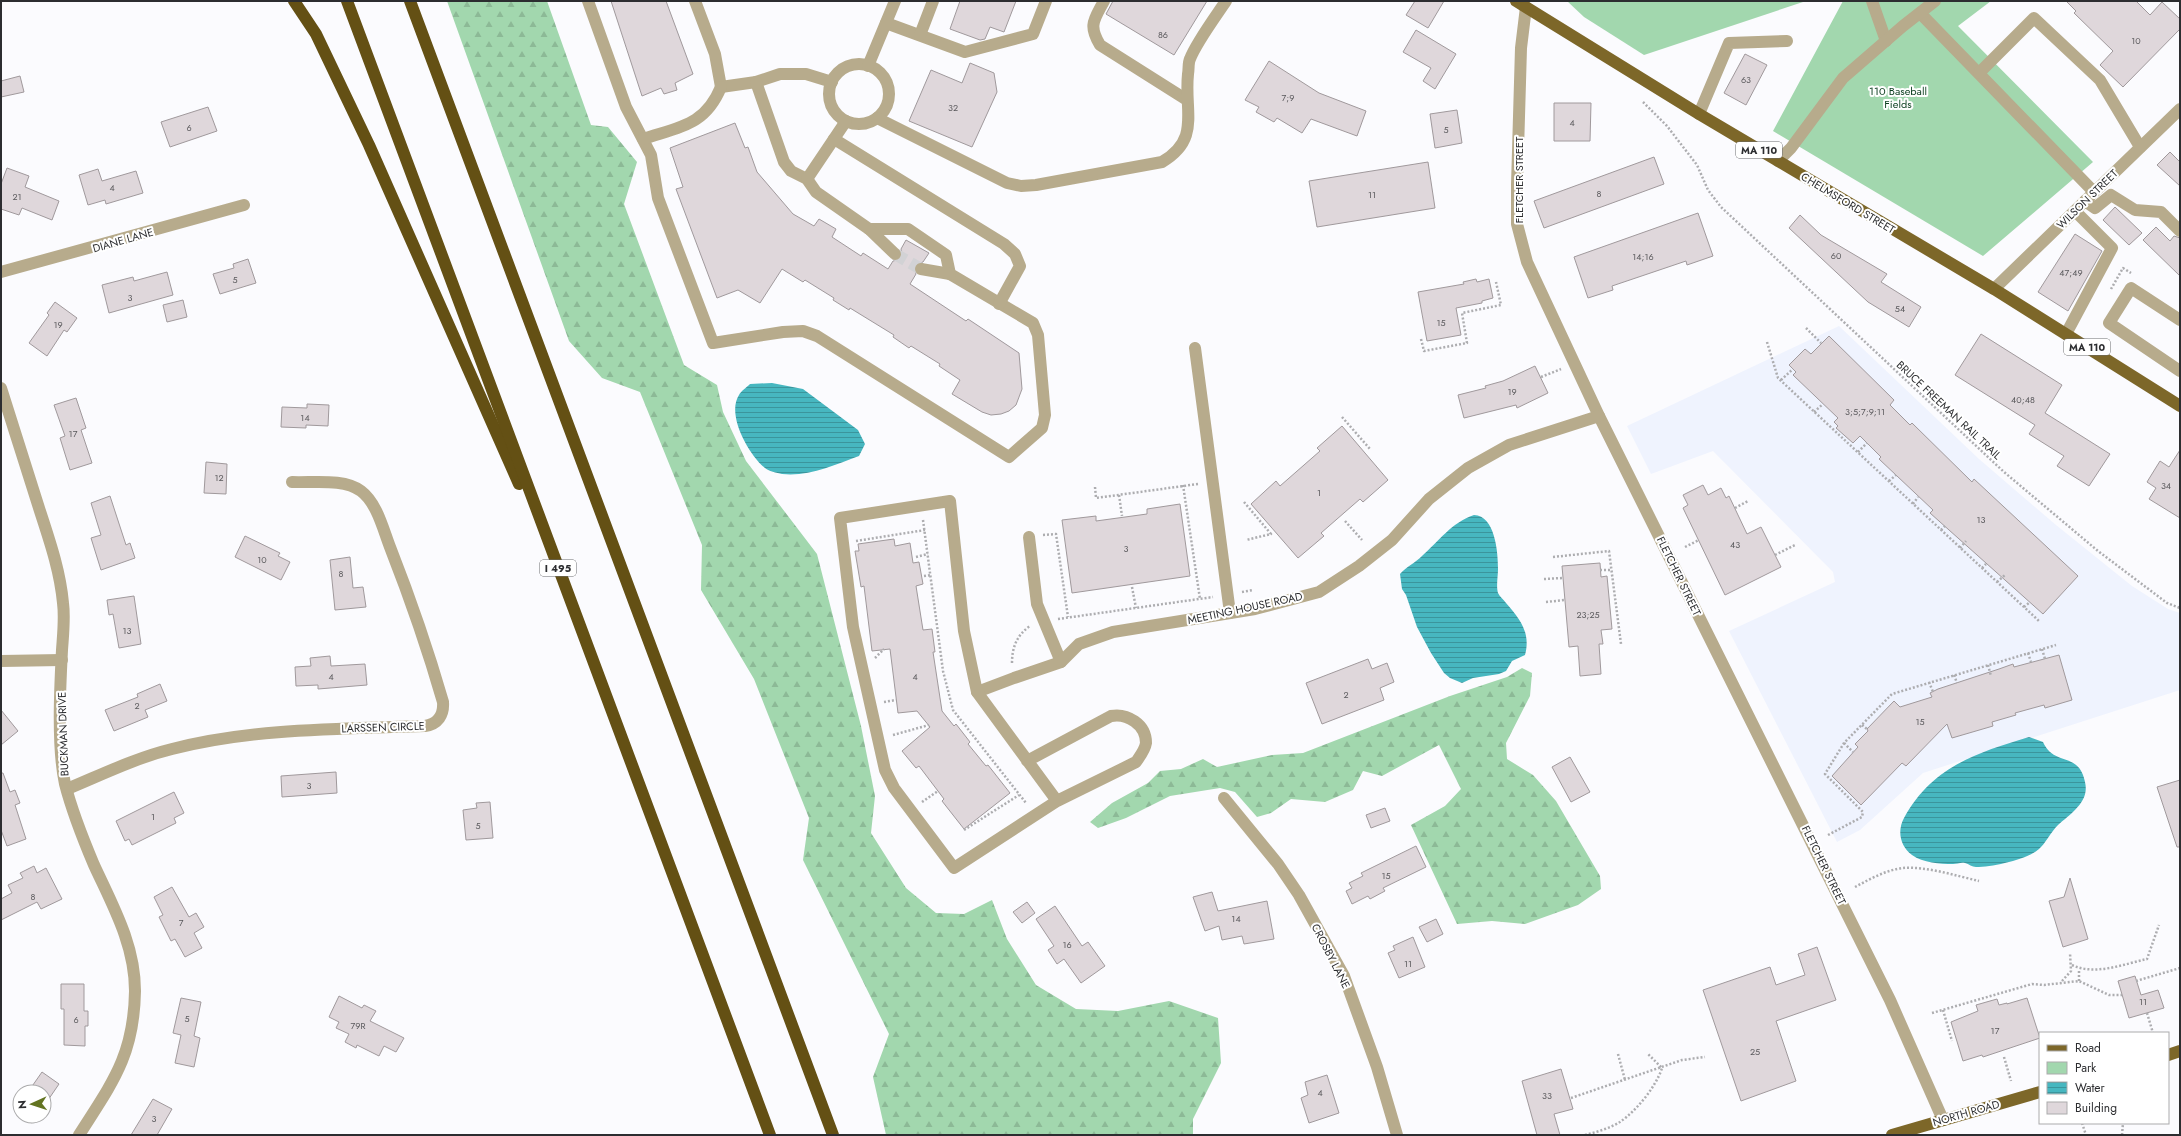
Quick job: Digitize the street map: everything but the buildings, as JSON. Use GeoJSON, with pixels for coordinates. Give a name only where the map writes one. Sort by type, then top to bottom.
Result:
{"type":"FeatureCollection","features":[{"type":"Feature","properties":{"kind":"highway"},"geometry":{"type":"LineString","coordinates":[[294,1],[316,34],[369,145],[455,336],[577,619]]}},
{"type":"Feature","properties":{"kind":"highway","name":"I 495"},"geometry":{"type":"LineString","coordinates":[[347,1],[770,1135]]}},
{"type":"Feature","properties":{"kind":"highway"},"geometry":{"type":"LineString","coordinates":[[410,1],[833,1135]]}},
{"type":"Feature","properties":{"kind":"main road","name":"CHELMSFORD STREET"},"geometry":{"type":"LineString","coordinates":[[1521,4],[1699,114],[1994,289],[2180,406]]}},
{"type":"Feature","properties":{"kind":"main road"},"geometry":{"type":"LineString","coordinates":[[2169,1055],[2180,1051]]}},
{"type":"Feature","properties":{"kind":"main road","name":"NORTH ROAD"},"geometry":{"type":"LineString","coordinates":[[1892,1135],[2039,1092]]}},
{"type":"Feature","properties":{"kind":"street"},"geometry":{"type":"LineString","coordinates":[[588,1],[626,107],[651,155],[658,198],[713,343],[796,331],[803,331],[817,336],[1009,457],[1042,428],[1045,415],[1038,335],[1033,323],[950,274],[921,270]]}},
{"type":"Feature","properties":{"kind":"street"},"geometry":{"type":"LineString","coordinates":[[643,139],[701,117],[712,105],[721,88],[715,54],[695,1]]}},
{"type":"Feature","properties":{"kind":"street"},"geometry":{"type":"LineString","coordinates":[[868,66],[895,1]]}},
{"type":"Feature","properties":{"kind":"street"},"geometry":{"type":"LineString","coordinates":[[920,35],[933,1]]}},
{"type":"Feature","properties":{"kind":"street"},"geometry":{"type":"LineString","coordinates":[[886,23],[965,52],[1033,34],[1046,1]]}},
{"type":"Feature","properties":{"kind":"street"},"geometry":{"type":"LineString","coordinates":[[1104,1],[1093,22],[1093,34],[1100,45],[1187,100]]}},
{"type":"Feature","properties":{"kind":"street"},"geometry":{"type":"LineString","coordinates":[[877,118],[1007,183],[1021,186],[1036,185],[1162,162],[1175,154],[1185,141],[1188,127],[1187,100],[1190,59],[1226,1]]}},
{"type":"Feature","properties":{"kind":"street"},"geometry":{"type":"LineString","coordinates":[[1872,1],[1886,41]]}},
{"type":"Feature","properties":{"kind":"street"},"geometry":{"type":"LineString","coordinates":[[1778,161],[1791,148],[1843,78],[1935,1]]}},
{"type":"Feature","properties":{"kind":"street","name":"FLETCHER STREET"},"geometry":{"type":"LineString","coordinates":[[1521,4],[1518,224],[1527,262],[1599,416],[1890,1000],[1943,1120]]}},
{"type":"Feature","properties":{"kind":"street"},"geometry":{"type":"LineString","coordinates":[[1920,13],[2094,192]]}},
{"type":"Feature","properties":{"kind":"street"},"geometry":{"type":"LineString","coordinates":[[1979,72],[2034,18],[2100,80],[2140,147]]}},
{"type":"Feature","properties":{"kind":"street"},"geometry":{"type":"LineString","coordinates":[[1699,114],[1729,43],[1787,42]]}},
{"type":"Feature","properties":{"kind":"street"},"geometry":{"type":"LineString","coordinates":[[851,66],[868,66],[883,77],[889,94],[883,112],[877,118],[862,124],[846,121],[838,116],[830,100],[832,82],[843,69],[851,66]]}},
{"type":"Feature","properties":{"kind":"street"},"geometry":{"type":"LineString","coordinates":[[721,88],[756,82],[780,74],[806,74],[832,82]]}},
{"type":"Feature","properties":{"kind":"street"},"geometry":{"type":"LineString","coordinates":[[756,82],[784,162],[791,171],[807,179],[816,192],[869,229],[895,254]]}},
{"type":"Feature","properties":{"kind":"street","name":"WILSON STREET"},"geometry":{"type":"LineString","coordinates":[[1994,289],[2180,110]]}},
{"type":"Feature","properties":{"kind":"street"},"geometry":{"type":"LineString","coordinates":[[807,179],[846,121]]}},
{"type":"Feature","properties":{"kind":"street"},"geometry":{"type":"LineString","coordinates":[[834,139],[1004,244],[1015,254],[1020,266],[999,304]]}},
{"type":"Feature","properties":{"kind":"street"},"geometry":{"type":"LineString","coordinates":[[2085,201],[2095,208],[2111,195],[2135,210],[2161,212],[2180,231]]}},
{"type":"Feature","properties":{"kind":"street","name":"DIANE LANE"},"geometry":{"type":"LineString","coordinates":[[1,272],[244,205]]}},
{"type":"Feature","properties":{"kind":"street"},"geometry":{"type":"LineString","coordinates":[[2066,334],[2112,248],[2075,211]]}},
{"type":"Feature","properties":{"kind":"street"},"geometry":{"type":"LineString","coordinates":[[869,229],[908,229],[946,255],[950,274]]}},
{"type":"Feature","properties":{"kind":"street"},"geometry":{"type":"LineString","coordinates":[[2180,320],[2131,288],[2109,323],[2180,371]]}},
{"type":"Feature","properties":{"kind":"street"},"geometry":{"type":"LineString","coordinates":[[1195,348],[1230,613]]}},
{"type":"Feature","properties":{"kind":"street","name":"BUCKMAN DRIVE"},"geometry":{"type":"LineString","coordinates":[[1,388],[58,570],[64,604],[62,660],[62,754],[67,789],[86,847],[121,923],[131,953],[135,989],[131,1034],[125,1057],[114,1079],[79,1135]]}},
{"type":"Feature","properties":{"kind":"street","name":"MEETING HOUSE ROAD"},"geometry":{"type":"LineString","coordinates":[[1061,662],[1079,644],[1113,632],[1230,613],[1319,592],[1359,566],[1392,540],[1429,499],[1468,468],[1509,445],[1599,416]]}},
{"type":"Feature","properties":{"kind":"street","name":"LARSSEN CIRCLE"},"geometry":{"type":"LineString","coordinates":[[67,789],[146,756],[200,742],[284,732],[425,726],[433,724],[440,719],[443,711],[443,702],[429,652],[376,510],[369,499],[360,490],[347,485],[292,482]]}},
{"type":"Feature","properties":{"kind":"street"},"geometry":{"type":"LineString","coordinates":[[1027,761],[1111,716],[1126,716],[1136,722],[1142,731],[1146,742],[1143,753],[1136,762],[1057,801],[954,868],[894,788],[885,770],[853,627],[840,518],[950,501],[964,631],[977,692],[1027,761],[1057,801]]}},
{"type":"Feature","properties":{"kind":"street"},"geometry":{"type":"LineString","coordinates":[[977,692],[1061,662],[1037,604],[1035,536]]}},
{"type":"Feature","properties":{"kind":"street"},"geometry":{"type":"LineString","coordinates":[[1,661],[62,660]]}},
{"type":"Feature","properties":{"kind":"street","name":"CROSBY LANE"},"geometry":{"type":"LineString","coordinates":[[1224,798],[1278,864],[1299,895],[1344,976],[1377,1067],[1397,1135]]}},
{"type":"Feature","properties":{"kind":"path","name":"BRUCE FREEMAN RAIL TRAIL"},"geometry":{"type":"LineString","coordinates":[[1643,102],[1667,126],[1697,165],[1708,190],[1721,207],[2004,472],[2098,552],[2167,604],[2180,608]]}},
{"type":"Feature","properties":{"kind":"path"},"geometry":{"type":"LineString","coordinates":[[1422,339],[1424,351],[1467,343],[1462,313],[1501,305],[1496,282]]}},
{"type":"Feature","properties":{"kind":"path"},"geometry":{"type":"LineString","coordinates":[[1806,328],[1822,343]]}},
{"type":"Feature","properties":{"kind":"path"},"geometry":{"type":"LineString","coordinates":[[1767,342],[1778,378],[2039,621]]}},
{"type":"Feature","properties":{"kind":"path"},"geometry":{"type":"LineString","coordinates":[[1541,377],[1574,362]]}},
{"type":"Feature","properties":{"kind":"path"},"geometry":{"type":"LineString","coordinates":[[1781,380],[1793,369]]}},
{"type":"Feature","properties":{"kind":"path"},"geometry":{"type":"LineString","coordinates":[[1814,412],[1823,404]]}},
{"type":"Feature","properties":{"kind":"path"},"geometry":{"type":"LineString","coordinates":[[1342,417],[1370,449]]}},
{"type":"Feature","properties":{"kind":"path"},"geometry":{"type":"LineString","coordinates":[[1858,452],[1867,443]]}},
{"type":"Feature","properties":{"kind":"path"},"geometry":{"type":"LineString","coordinates":[[1889,481],[1896,475]]}},
{"type":"Feature","properties":{"kind":"path"},"geometry":{"type":"LineString","coordinates":[[1095,487],[1096,498],[1199,483]]}},
{"type":"Feature","properties":{"kind":"path"},"geometry":{"type":"LineString","coordinates":[[1184,485],[1200,599]]}},
{"type":"Feature","properties":{"kind":"path"},"geometry":{"type":"LineString","coordinates":[[1119,495],[1122,516]]}},
{"type":"Feature","properties":{"kind":"path"},"geometry":{"type":"LineString","coordinates":[[1913,504],[1918,497]]}},
{"type":"Feature","properties":{"kind":"path"},"geometry":{"type":"LineString","coordinates":[[1735,508],[1748,501]]}},
{"type":"Feature","properties":{"kind":"path"},"geometry":{"type":"LineString","coordinates":[[1244,502],[1271,534],[1246,540]]}},
{"type":"Feature","properties":{"kind":"path"},"geometry":{"type":"LineString","coordinates":[[1345,522],[1362,540]]}},
{"type":"Feature","properties":{"kind":"path"},"geometry":{"type":"LineString","coordinates":[[1941,530],[1945,526]]}},
{"type":"Feature","properties":{"kind":"path"},"geometry":{"type":"LineString","coordinates":[[853,542],[925,530]]}},
{"type":"Feature","properties":{"kind":"path"},"geometry":{"type":"LineString","coordinates":[[1035,536],[1056,534],[1068,617]]}},
{"type":"Feature","properties":{"kind":"path"},"geometry":{"type":"LineString","coordinates":[[1685,547],[1699,540]]}},
{"type":"Feature","properties":{"kind":"path"},"geometry":{"type":"LineString","coordinates":[[1960,548],[1966,541]]}},
{"type":"Feature","properties":{"kind":"path"},"geometry":{"type":"LineString","coordinates":[[1775,555],[1796,545]]}},
{"type":"Feature","properties":{"kind":"path"},"geometry":{"type":"LineString","coordinates":[[1553,557],[1609,551],[1621,644]]}},
{"type":"Feature","properties":{"kind":"path"},"geometry":{"type":"LineString","coordinates":[[916,556],[928,554]]}},
{"type":"Feature","properties":{"kind":"path"},"geometry":{"type":"LineString","coordinates":[[1982,568],[1986,564]]}},
{"type":"Feature","properties":{"kind":"path"},"geometry":{"type":"LineString","coordinates":[[1600,570],[1611,570]]}},
{"type":"Feature","properties":{"kind":"path"},"geometry":{"type":"LineString","coordinates":[[924,576],[931,575]]}},
{"type":"Feature","properties":{"kind":"path"},"geometry":{"type":"LineString","coordinates":[[1997,582],[2005,575]]}},
{"type":"Feature","properties":{"kind":"path"},"geometry":{"type":"LineString","coordinates":[[1544,579],[1563,578]]}},
{"type":"Feature","properties":{"kind":"path"},"geometry":{"type":"LineString","coordinates":[[1132,587],[1136,608]]}},
{"type":"Feature","properties":{"kind":"path"},"geometry":{"type":"LineString","coordinates":[[1012,663],[1012,652],[1022,632],[1030,625],[1068,617],[1254,590]]}},
{"type":"Feature","properties":{"kind":"path"},"geometry":{"type":"LineString","coordinates":[[1546,602],[1565,600]]}},
{"type":"Feature","properties":{"kind":"path"},"geometry":{"type":"LineString","coordinates":[[2024,607],[2030,602]]}},
{"type":"Feature","properties":{"kind":"path"},"geometry":{"type":"LineString","coordinates":[[1828,835],[1862,817],[1863,812],[1825,774],[1844,743],[1892,694],[2056,645]]}},
{"type":"Feature","properties":{"kind":"path"},"geometry":{"type":"LineString","coordinates":[[2042,649],[2045,659]]}},
{"type":"Feature","properties":{"kind":"path"},"geometry":{"type":"LineString","coordinates":[[2028,653],[2031,662]]}},
{"type":"Feature","properties":{"kind":"path"},"geometry":{"type":"LineString","coordinates":[[1988,665],[1991,676]]}},
{"type":"Feature","properties":{"kind":"path"},"geometry":{"type":"LineString","coordinates":[[1954,675],[1957,683]]}},
{"type":"Feature","properties":{"kind":"path"},"geometry":{"type":"LineString","coordinates":[[1929,682],[1932,692]]}},
{"type":"Feature","properties":{"kind":"path"},"geometry":{"type":"LineString","coordinates":[[878,740],[929,725]]}},
{"type":"Feature","properties":{"kind":"path"},"geometry":{"type":"LineString","coordinates":[[1862,725],[1867,729]]}},
{"type":"Feature","properties":{"kind":"path"},"geometry":{"type":"LineString","coordinates":[[1844,743],[1853,752]]}},
{"type":"Feature","properties":{"kind":"path"},"geometry":{"type":"LineString","coordinates":[[964,830],[1018,795]]}},
{"type":"Feature","properties":{"kind":"path"},"geometry":{"type":"LineString","coordinates":[[1855,887],[1885,872],[1904,868],[1922,869],[1979,881]]}},
{"type":"Feature","properties":{"kind":"path"},"geometry":{"type":"LineString","coordinates":[[2072,966],[2079,969],[2104,970],[2147,959],[2159,925]]}},
{"type":"Feature","properties":{"kind":"path"},"geometry":{"type":"LineString","coordinates":[[2060,982],[2066,978],[2072,966],[2070,953]]}},
{"type":"Feature","properties":{"kind":"path"},"geometry":{"type":"LineString","coordinates":[[2136,981],[2180,968]]}},
{"type":"Feature","properties":{"kind":"path"},"geometry":{"type":"LineString","coordinates":[[2079,969],[2079,981]]}},
{"type":"Feature","properties":{"kind":"path"},"geometry":{"type":"LineString","coordinates":[[1932,1013],[2032,984],[2044,985],[2079,981],[2109,995],[2122,995]]}},
{"type":"Feature","properties":{"kind":"path"},"geometry":{"type":"LineString","coordinates":[[1943,1010],[1952,1041]]}},
{"type":"Feature","properties":{"kind":"path"},"geometry":{"type":"LineString","coordinates":[[2147,1013],[2153,1032]]}},
{"type":"Feature","properties":{"kind":"path"},"geometry":{"type":"LineString","coordinates":[[1618,1054],[1625,1080]]}},
{"type":"Feature","properties":{"kind":"path"},"geometry":{"type":"LineString","coordinates":[[1648,1054],[1662,1068]]}},
{"type":"Feature","properties":{"kind":"path"},"geometry":{"type":"LineString","coordinates":[[1571,1098],[1682,1060],[1705,1057]]}},
{"type":"Feature","properties":{"kind":"path"},"geometry":{"type":"LineString","coordinates":[[2004,1057],[2011,1081]]}},
{"type":"Feature","properties":{"kind":"path"},"geometry":{"type":"LineString","coordinates":[[1585,1135],[1604,1130],[1621,1121],[1639,1104],[1659,1077],[1662,1068]]}},
{"type":"Feature","properties":{"kind":"path"},"geometry":{"type":"LineString","coordinates":[[2082,1124],[2086,1135]]}},
{"type":"Feature","properties":{"kind":"path"},"geometry":{"type":"LineString","coordinates":[[2122,1135],[2123,1124]]}},
{"type":"Feature","properties":{"kind":"shaded area"},"geometry":{"type":"Polygon","coordinates":[[[1839,326],[1979,459],[2056,525],[2132,586],[2168,609],[2180,613],[2180,690],[1923,773],[1860,830],[1837,842],[1729,631],[1835,582],[1833,572],[1713,451],[1651,474],[1627,426],[1839,326]]]}},
{"type":"Feature","properties":{"kind":"green space"},"geometry":{"type":"Polygon","coordinates":[[[447,1],[547,1],[591,125],[608,127],[637,162],[624,204],[684,365],[717,385],[723,412],[746,461],[817,554],[861,726],[875,796],[871,833],[906,888],[936,913],[964,914],[992,900],[1007,939],[1036,985],[1076,1009],[1118,1011],[1169,1001],[1218,1018],[1221,1063],[1193,1119],[1193,1135],[886,1135],[873,1077],[889,1034],[803,860],[809,818],[754,679],[701,590],[702,545],[640,392],[602,378],[569,341],[447,1]]]}},
{"type":"Feature","properties":{"kind":"green space"},"geometry":{"type":"Polygon","coordinates":[[[1567,1],[1806,1],[1644,55],[1584,17],[1567,1]]]}},
{"type":"Feature","properties":{"kind":"green space","name":"110 Baseball Fields"},"geometry":{"type":"Polygon","coordinates":[[[1843,1],[1991,1],[1958,26],[2093,162],[1983,256],[1773,131],[1843,1]]]}},
{"type":"Feature","properties":{"kind":"green space"},"geometry":{"type":"Polygon","coordinates":[[[1522,668],[1532,673],[1530,696],[1506,743],[1507,759],[1533,775],[1556,801],[1600,876],[1601,889],[1578,905],[1525,924],[1492,921],[1457,924],[1411,825],[1445,806],[1461,789],[1439,745],[1382,776],[1363,771],[1353,790],[1325,802],[1291,799],[1271,813],[1257,817],[1235,792],[1220,788],[1170,796],[1126,818],[1098,828],[1090,822],[1112,803],[1148,783],[1160,771],[1181,769],[1203,759],[1217,767],[1272,755],[1303,753],[1450,696],[1507,677],[1522,668]]]}},
{"type":"Feature","properties":{"kind":"water"},"geometry":{"type":"Polygon","coordinates":[[[772,383],[803,389],[858,430],[865,444],[859,456],[821,470],[802,474],[782,474],[765,468],[752,454],[746,444],[737,423],[735,413],[736,403],[740,394],[750,384],[772,383]]]}},
{"type":"Feature","properties":{"kind":"water"},"geometry":{"type":"Polygon","coordinates":[[[1474,515],[1487,521],[1491,528],[1497,553],[1498,593],[1520,621],[1527,640],[1525,655],[1512,661],[1506,671],[1499,674],[1473,678],[1462,683],[1450,678],[1444,673],[1431,653],[1417,627],[1406,595],[1402,589],[1400,574],[1452,527],[1474,515]]]}},
{"type":"Feature","properties":{"kind":"water"},"geometry":{"type":"Polygon","coordinates":[[[2029,737],[2043,742],[2048,750],[2053,754],[2072,762],[2077,766],[2082,772],[2086,789],[2085,796],[2078,807],[2058,825],[2039,849],[2018,860],[1991,866],[1976,867],[1966,863],[1948,864],[1926,861],[1916,858],[1908,851],[1902,843],[1900,833],[1902,823],[1915,801],[1928,786],[1957,764],[1991,749],[2029,737]]]}},
{"type":"Feature","properties":{"kind":"tunnel"},"geometry":{"type":"LineString","coordinates":[[895,254],[921,269]]}}]}
